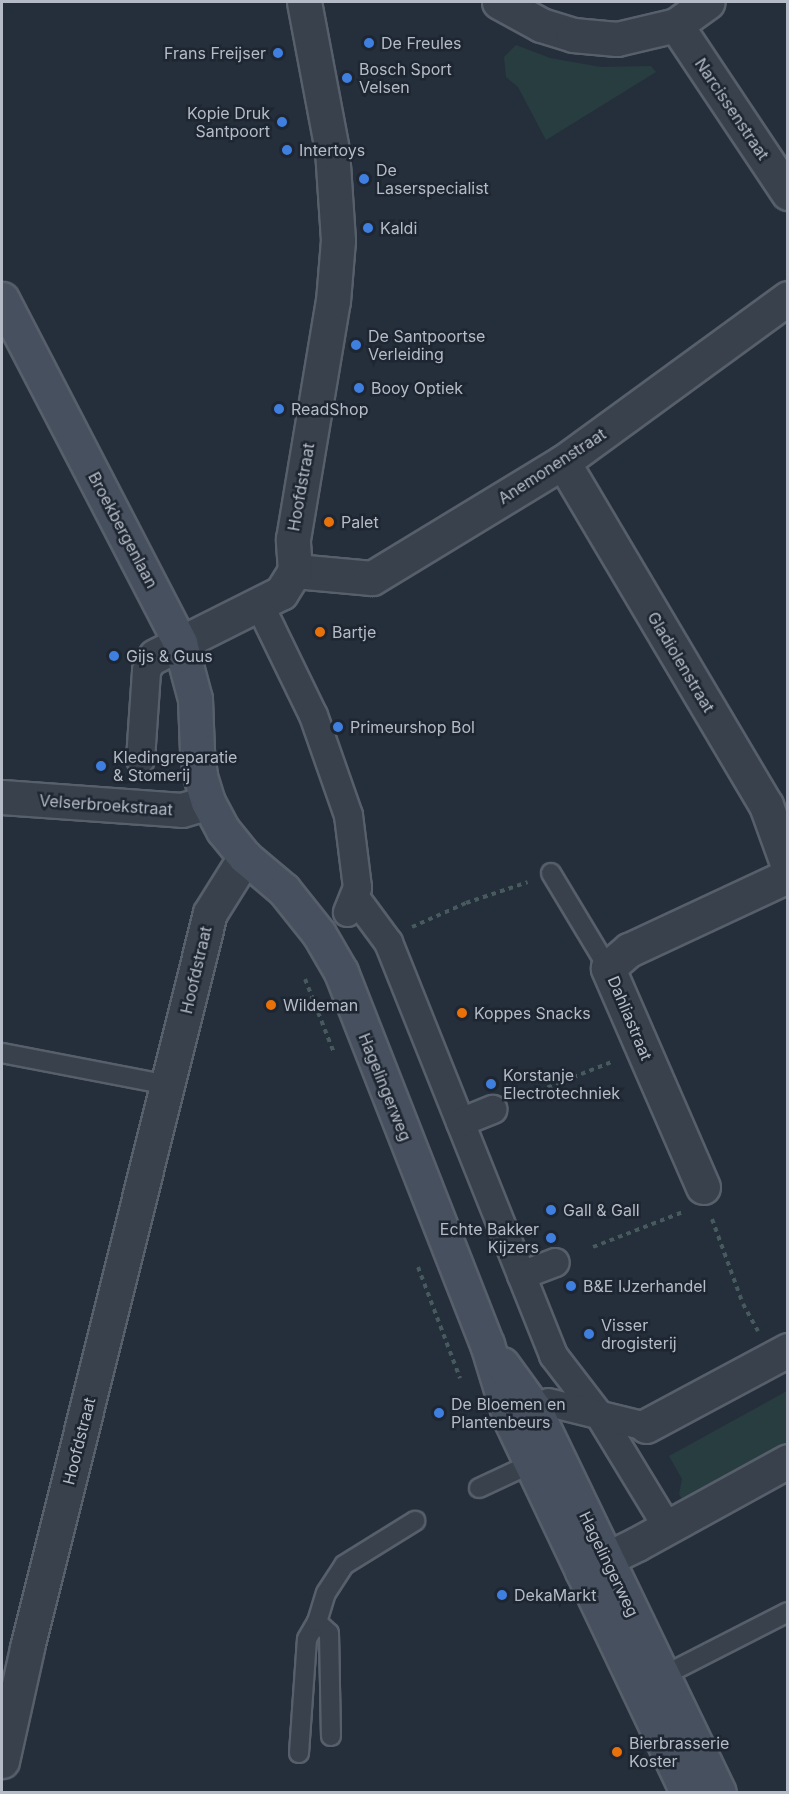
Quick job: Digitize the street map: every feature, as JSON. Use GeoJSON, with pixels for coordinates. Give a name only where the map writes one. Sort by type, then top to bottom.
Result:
{"type":"FeatureCollection","features":[{"type":"Feature","properties":{"kind":"main road","name":"Broekbergenlaan"},"geometry":{"type":"LineString","coordinates":[[2,299],[168,650]]}},
{"type":"Feature","properties":{"kind":"main road"},"geometry":{"type":"LineString","coordinates":[[168,650],[195,699],[200,776],[208,802],[223,830],[245,856]]}},
{"type":"Feature","properties":{"kind":"main road","name":"Hagelingerweg"},"geometry":{"type":"LineString","coordinates":[[245,856],[284,890],[319,934],[341,972],[487,1344],[534,1408],[543,1458],[594,1565],[687,1792]]}},
{"type":"Feature","properties":{"kind":"main road","name":"Hagelingerweg"},"geometry":{"type":"LineString","coordinates":[[594,1565],[663,1676],[719,1792]]}},
{"type":"Feature","properties":{"kind":"street"},"geometry":{"type":"LineString","coordinates":[[499,2],[541,25],[573,35],[617,39],[676,25],[708,2]]}},
{"type":"Feature","properties":{"kind":"street","name":"Hoofdstraat"},"geometry":{"type":"LineString","coordinates":[[295,571],[293,539],[333,301],[338,240],[332,150],[312,3]]}},
{"type":"Feature","properties":{"kind":"street","name":"Narcissenstraat"},"geometry":{"type":"LineString","coordinates":[[676,25],[788,193]]}},
{"type":"Feature","properties":{"kind":"street","name":"Anemonenstraat"},"geometry":{"type":"LineString","coordinates":[[295,571],[372,578],[563,462],[788,298]]}},
{"type":"Feature","properties":{"kind":"street","name":"Gladiolenstraat"},"geometry":{"type":"LineString","coordinates":[[563,462],[777,798],[788,866]]}},
{"type":"Feature","properties":{"kind":"street"},"geometry":{"type":"LineString","coordinates":[[140,759],[146,670],[168,650],[281,592],[295,571]]}},
{"type":"Feature","properties":{"kind":"street"},"geometry":{"type":"LineString","coordinates":[[259,604],[313,715],[348,814],[357,887],[350,906],[385,938],[553,1355],[599,1415],[667,1527]]}},
{"type":"Feature","properties":{"kind":"street","name":"Velserbroekstraat"},"geometry":{"type":"LineString","coordinates":[[2,797],[182,810],[208,802]]}},
{"type":"Feature","properties":{"kind":"street","name":"Hoofdstraat"},"geometry":{"type":"LineString","coordinates":[[2,1761],[14,1646],[168,1085],[210,913],[245,856]]}},
{"type":"Feature","properties":{"kind":"street","name":"Dahliastraat"},"geometry":{"type":"LineString","coordinates":[[705,1195],[608,968],[629,950],[788,876]]}},
{"type":"Feature","properties":{"kind":"street"},"geometry":{"type":"LineString","coordinates":[[460,1122],[493,1109]]}},
{"type":"Feature","properties":{"kind":"street"},"geometry":{"type":"LineString","coordinates":[[521,1275],[555,1262]]}},
{"type":"Feature","properties":{"kind":"street"},"geometry":{"type":"LineString","coordinates":[[548,1402],[646,1426],[780,1354]]}},
{"type":"Feature","properties":{"kind":"street"},"geometry":{"type":"LineString","coordinates":[[594,1565],[788,1461]]}},
{"type":"Feature","properties":{"kind":"lane"},"geometry":{"type":"LineString","coordinates":[[551,873],[608,968]]}},
{"type":"Feature","properties":{"kind":"lane"},"geometry":{"type":"LineString","coordinates":[[2,1053],[168,1085]]}},
{"type":"Feature","properties":{"kind":"lane"},"geometry":{"type":"LineString","coordinates":[[478,1488],[543,1458]]}},
{"type":"Feature","properties":{"kind":"lane"},"geometry":{"type":"LineString","coordinates":[[299,1753],[307,1638],[318,1622],[326,1593],[344,1565],[415,1521]]}},
{"type":"Feature","properties":{"kind":"lane"},"geometry":{"type":"LineString","coordinates":[[663,1676],[788,1612]]}},
{"type":"Feature","properties":{"kind":"lane"},"geometry":{"type":"LineString","coordinates":[[318,1622],[329,1633],[331,1736]]}},
{"type":"Feature","properties":{"kind":"path"},"geometry":{"type":"LineString","coordinates":[[385,938],[466,903],[551,873]]}},
{"type":"Feature","properties":{"kind":"path"},"geometry":{"type":"LineString","coordinates":[[531,1094],[644,1050]]}},
{"type":"Feature","properties":{"kind":"path"},"geometry":{"type":"LineString","coordinates":[[593,1247],[705,1195],[743,1304],[780,1354]]}},
{"type":"Feature","properties":{"kind":"green space"},"geometry":{"type":"Polygon","coordinates":[[[516,45],[550,58],[601,67],[651,66],[656,72],[546,140],[518,87],[506,77],[504,57],[516,45]]]}},
{"type":"Feature","properties":{"kind":"green space"},"geometry":{"type":"Polygon","coordinates":[[[787,1391],[787,1442],[683,1501],[679,1494],[682,1479],[669,1456],[787,1391]]]}},
{"type":"Feature","properties":{"kind":"place","name":"De Freules"},"geometry":{"type":"Point","coordinates":[369,43]}},
{"type":"Feature","properties":{"kind":"place","name":"Frans Freijser"},"geometry":{"type":"Point","coordinates":[278,53]}},
{"type":"Feature","properties":{"kind":"place","name":"Bosch Sport Velsen"},"geometry":{"type":"Point","coordinates":[347,78]}},
{"type":"Feature","properties":{"kind":"place","name":"Kopie Druk Santpoort"},"geometry":{"type":"Point","coordinates":[282,122]}},
{"type":"Feature","properties":{"kind":"place","name":"Intertoys"},"geometry":{"type":"Point","coordinates":[287,150]}},
{"type":"Feature","properties":{"kind":"place","name":"De Laserspecialist"},"geometry":{"type":"Point","coordinates":[364,179]}},
{"type":"Feature","properties":{"kind":"place","name":"Kaldi"},"geometry":{"type":"Point","coordinates":[368,228]}},
{"type":"Feature","properties":{"kind":"place","name":"De Santpoortse Verleiding"},"geometry":{"type":"Point","coordinates":[356,345]}},
{"type":"Feature","properties":{"kind":"place","name":"Booy Optiek"},"geometry":{"type":"Point","coordinates":[359,388]}},
{"type":"Feature","properties":{"kind":"place","name":"ReadShop"},"geometry":{"type":"Point","coordinates":[279,409]}},
{"type":"Feature","properties":{"kind":"place","name":"Palet"},"geometry":{"type":"Point","coordinates":[329,522]}},
{"type":"Feature","properties":{"kind":"place","name":"Bartje"},"geometry":{"type":"Point","coordinates":[320,632]}},
{"type":"Feature","properties":{"kind":"place","name":"Gijs & Guus"},"geometry":{"type":"Point","coordinates":[114,656]}},
{"type":"Feature","properties":{"kind":"place","name":"Primeurshop Bol"},"geometry":{"type":"Point","coordinates":[338,727]}},
{"type":"Feature","properties":{"kind":"place","name":"Kledingreparatie & Stomerij"},"geometry":{"type":"Point","coordinates":[101,766]}},
{"type":"Feature","properties":{"kind":"place","name":"Wildeman"},"geometry":{"type":"Point","coordinates":[271,1005]}},
{"type":"Feature","properties":{"kind":"place","name":"Koppes Snacks"},"geometry":{"type":"Point","coordinates":[462,1013]}},
{"type":"Feature","properties":{"kind":"place","name":"Korstanje Electrotechniek"},"geometry":{"type":"Point","coordinates":[491,1084]}},
{"type":"Feature","properties":{"kind":"place","name":"Gall & Gall"},"geometry":{"type":"Point","coordinates":[551,1210]}},
{"type":"Feature","properties":{"kind":"place","name":"Echte Bakker Kijzers"},"geometry":{"type":"Point","coordinates":[551,1238]}},
{"type":"Feature","properties":{"kind":"place","name":"B&E IJzerhandel"},"geometry":{"type":"Point","coordinates":[571,1286]}},
{"type":"Feature","properties":{"kind":"place","name":"Visser drogisterij"},"geometry":{"type":"Point","coordinates":[589,1334]}},
{"type":"Feature","properties":{"kind":"place","name":"De Bloemen en Plantenbeurs"},"geometry":{"type":"Point","coordinates":[439,1413]}},
{"type":"Feature","properties":{"kind":"place","name":"DekaMarkt"},"geometry":{"type":"Point","coordinates":[502,1595]}},
{"type":"Feature","properties":{"kind":"place","name":"Bierbrasserie Koster"},"geometry":{"type":"Point","coordinates":[617,1752]}}]}
